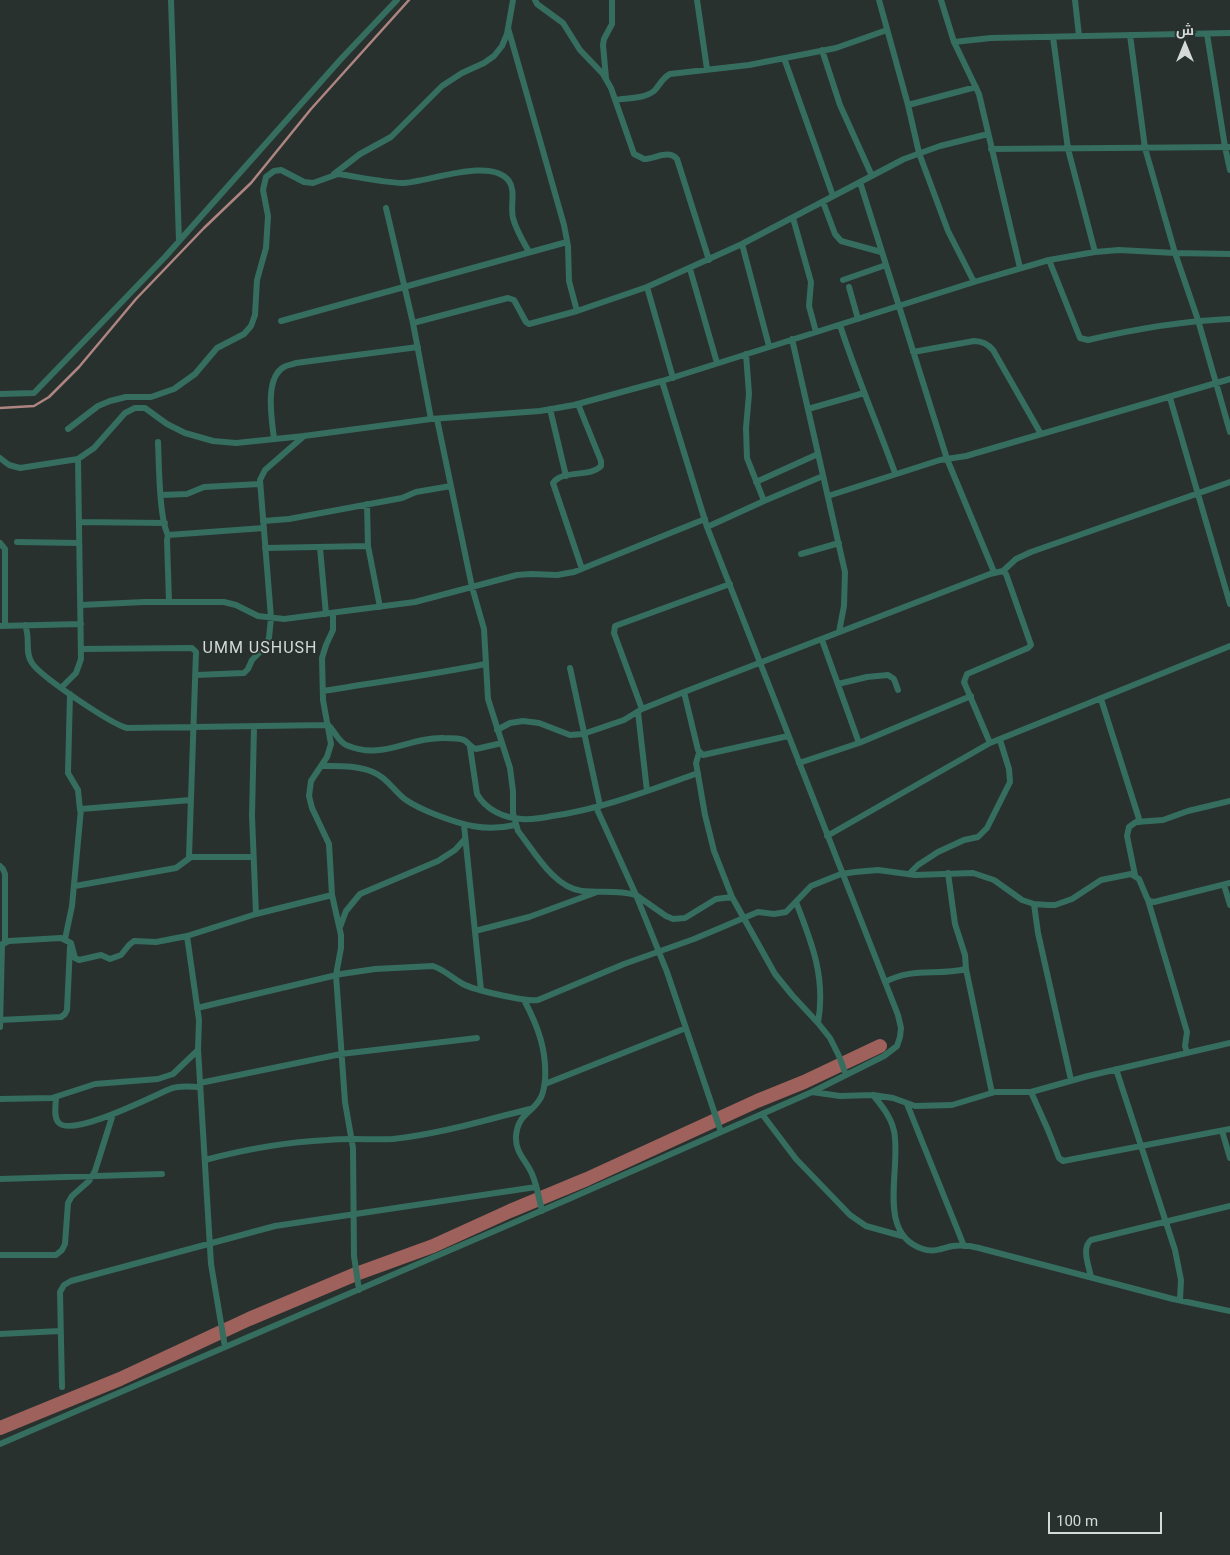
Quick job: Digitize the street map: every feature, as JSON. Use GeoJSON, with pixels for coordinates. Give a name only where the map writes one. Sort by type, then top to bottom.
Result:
{"type":"FeatureCollection","features":[{"type":"Feature","properties":{"kind":"street"},"geometry":{"type":"LineString","coordinates":[[171,0],[179,241]]}},
{"type":"Feature","properties":{"kind":"street"},"geometry":{"type":"LineString","coordinates":[[0,394],[34,392],[179,241],[334,66],[397,0]]}},
{"type":"Feature","properties":{"kind":"street"},"geometry":{"type":"LineString","coordinates":[[68,429],[98,406],[110,401],[126,397],[143,398],[166,392],[182,385],[201,368],[217,348],[240,337],[251,326],[255,316],[257,280],[263,261],[267,236],[268,216],[263,190],[266,177],[274,171],[281,170],[304,182],[321,182],[360,154],[390,137],[442,86],[462,73],[484,64],[494,56],[502,46],[508,28],[513,0]]}},
{"type":"Feature","properties":{"kind":"street"},"geometry":{"type":"LineString","coordinates":[[535,0],[537,4],[563,22],[586,57],[606,78]]}},
{"type":"Feature","properties":{"kind":"street"},"geometry":{"type":"LineString","coordinates":[[612,0],[612,24],[603,45],[606,78],[634,154],[644,159],[668,154],[674,155],[677,159],[709,260]]}},
{"type":"Feature","properties":{"kind":"street"},"geometry":{"type":"LineString","coordinates":[[697,0],[707,69]]}},
{"type":"Feature","properties":{"kind":"street"},"geometry":{"type":"LineString","coordinates":[[879,0],[919,152],[948,231],[974,282]]}},
{"type":"Feature","properties":{"kind":"street"},"geometry":{"type":"LineString","coordinates":[[941,0],[954,42],[976,87],[1020,268]]}},
{"type":"Feature","properties":{"kind":"street"},"geometry":{"type":"LineString","coordinates":[[1075,0],[1079,36]]}},
{"type":"Feature","properties":{"kind":"street"},"geometry":{"type":"LineString","coordinates":[[508,28],[564,225],[569,281],[577,311]]}},
{"type":"Feature","properties":{"kind":"street"},"geometry":{"type":"LineString","coordinates":[[615,100],[646,95],[656,89],[664,78],[670,74],[749,65],[836,48],[887,30]]}},
{"type":"Feature","properties":{"kind":"street"},"geometry":{"type":"LineString","coordinates":[[954,42],[991,38],[1230,33]]}},
{"type":"Feature","properties":{"kind":"street"},"geometry":{"type":"LineString","coordinates":[[1207,34],[1230,170]]}},
{"type":"Feature","properties":{"kind":"street"},"geometry":{"type":"LineString","coordinates":[[1130,35],[1145,148],[1230,432]]}},
{"type":"Feature","properties":{"kind":"street"},"geometry":{"type":"LineString","coordinates":[[1053,37],[1068,149],[1095,252]]}},
{"type":"Feature","properties":{"kind":"street"},"geometry":{"type":"LineString","coordinates":[[822,50],[843,114],[872,176]]}},
{"type":"Feature","properties":{"kind":"street"},"geometry":{"type":"LineString","coordinates":[[784,58],[833,196]]}},
{"type":"Feature","properties":{"kind":"street"},"geometry":{"type":"LineString","coordinates":[[908,105],[976,87]]}},
{"type":"Feature","properties":{"kind":"street"},"geometry":{"type":"LineString","coordinates":[[413,323],[508,298],[514,300],[529,324],[577,311],[648,287],[690,269],[919,152],[988,134]]}},
{"type":"Feature","properties":{"kind":"street"},"geometry":{"type":"LineString","coordinates":[[991,149],[1227,147]]}},
{"type":"Feature","properties":{"kind":"street"},"geometry":{"type":"LineString","coordinates":[[334,174],[401,183],[464,172],[494,172],[501,174],[512,186],[511,206],[513,220],[530,252]]}},
{"type":"Feature","properties":{"kind":"street"},"geometry":{"type":"LineString","coordinates":[[860,182],[947,458],[994,572]]}},
{"type":"Feature","properties":{"kind":"street"},"geometry":{"type":"LineString","coordinates":[[824,202],[835,234],[841,241],[846,244],[881,252]]}},
{"type":"Feature","properties":{"kind":"street"},"geometry":{"type":"LineString","coordinates":[[386,208],[451,486],[472,587],[484,629],[488,699],[508,760],[512,780],[515,822],[518,830],[556,879],[573,889],[626,892],[636,895],[666,916],[677,919],[688,916],[716,899],[732,897]]}},
{"type":"Feature","properties":{"kind":"street"},"geometry":{"type":"LineString","coordinates":[[793,218],[811,282],[810,306],[816,332]]}},
{"type":"Feature","properties":{"kind":"street"},"geometry":{"type":"LineString","coordinates":[[281,321],[567,242]]}},
{"type":"Feature","properties":{"kind":"street"},"geometry":{"type":"LineString","coordinates":[[742,244],[769,346]]}},
{"type":"Feature","properties":{"kind":"street"},"geometry":{"type":"LineString","coordinates":[[0,458],[9,465],[20,468],[78,458],[94,448],[128,411],[135,408],[148,410],[176,429],[204,440],[236,443],[434,419],[550,409],[578,404],[662,381],[1049,260],[1095,252],[1139,250],[1230,254]]}},
{"type":"Feature","properties":{"kind":"street"},"geometry":{"type":"LineString","coordinates":[[1049,260],[1080,338],[1083,339],[1088,340],[1142,328],[1198,320],[1230,320]]}},
{"type":"Feature","properties":{"kind":"street"},"geometry":{"type":"LineString","coordinates":[[843,280],[886,265]]}},
{"type":"Feature","properties":{"kind":"street"},"geometry":{"type":"LineString","coordinates":[[690,269],[717,363]]}},
{"type":"Feature","properties":{"kind":"street"},"geometry":{"type":"LineString","coordinates":[[648,287],[672,378]]}},
{"type":"Feature","properties":{"kind":"street"},"geometry":{"type":"LineString","coordinates":[[849,287],[858,320]]}},
{"type":"Feature","properties":{"kind":"street"},"geometry":{"type":"LineString","coordinates":[[840,325],[852,364],[895,473]]}},
{"type":"Feature","properties":{"kind":"street"},"geometry":{"type":"LineString","coordinates":[[792,339],[845,572],[844,606],[839,632]]}},
{"type":"Feature","properties":{"kind":"street"},"geometry":{"type":"LineString","coordinates":[[913,352],[974,341],[988,345],[993,350],[1041,434]]}},
{"type":"Feature","properties":{"kind":"street"},"geometry":{"type":"LineString","coordinates":[[274,439],[271,386],[276,374],[283,367],[418,347]]}},
{"type":"Feature","properties":{"kind":"street"},"geometry":{"type":"LineString","coordinates":[[746,354],[749,389],[747,458],[764,501]]}},
{"type":"Feature","properties":{"kind":"street"},"geometry":{"type":"LineString","coordinates":[[828,496],[895,473],[947,458],[966,456],[1230,379]]}},
{"type":"Feature","properties":{"kind":"street"},"geometry":{"type":"LineString","coordinates":[[0,1444],[542,1211],[812,1092],[884,1056],[897,1046],[901,1028],[885,982],[841,874],[705,519],[662,381]]}},
{"type":"Feature","properties":{"kind":"street"},"geometry":{"type":"LineString","coordinates":[[808,409],[864,393]]}},
{"type":"Feature","properties":{"kind":"street"},"geometry":{"type":"LineString","coordinates":[[142,408],[143,398]]}},
{"type":"Feature","properties":{"kind":"street"},"geometry":{"type":"LineString","coordinates":[[1170,398],[1230,604]]}},
{"type":"Feature","properties":{"kind":"street"},"geometry":{"type":"LineString","coordinates":[[578,404],[602,463],[600,468],[596,470],[566,476],[556,480],[554,483],[582,569]]}},
{"type":"Feature","properties":{"kind":"street"},"geometry":{"type":"LineString","coordinates":[[550,409],[566,476]]}},
{"type":"Feature","properties":{"kind":"street"},"geometry":{"type":"LineString","coordinates":[[196,675],[238,674],[246,671],[252,660],[265,647],[269,638],[271,618],[261,477],[265,470],[304,436]]}},
{"type":"Feature","properties":{"kind":"street"},"geometry":{"type":"LineString","coordinates":[[158,442],[164,523],[168,535],[169,602]]}},
{"type":"Feature","properties":{"kind":"street"},"geometry":{"type":"LineString","coordinates":[[756,482],[818,454]]}},
{"type":"Feature","properties":{"kind":"street"},"geometry":{"type":"LineString","coordinates":[[62,687],[73,678],[81,658],[78,458]]}},
{"type":"Feature","properties":{"kind":"street"},"geometry":{"type":"LineString","coordinates":[[708,527],[824,476]]}},
{"type":"Feature","properties":{"kind":"street"},"geometry":{"type":"LineString","coordinates":[[497,730],[510,723],[523,721],[539,723],[570,735],[583,734],[624,720],[640,710],[760,662],[822,640],[994,572],[1003,571],[1016,559],[1031,552],[1230,482]]}},
{"type":"Feature","properties":{"kind":"street"},"geometry":{"type":"LineString","coordinates":[[161,495],[187,494],[204,487],[260,484]]}},
{"type":"Feature","properties":{"kind":"street"},"geometry":{"type":"LineString","coordinates":[[168,535],[264,524],[402,498],[416,492],[451,486]]}},
{"type":"Feature","properties":{"kind":"street"},"geometry":{"type":"LineString","coordinates":[[367,504],[368,546],[380,607]]}},
{"type":"Feature","properties":{"kind":"street"},"geometry":{"type":"LineString","coordinates":[[81,605],[224,602],[258,616],[284,619],[380,607],[415,602],[517,575],[557,575],[582,569],[705,519]]}},
{"type":"Feature","properties":{"kind":"street"},"geometry":{"type":"LineString","coordinates":[[79,522],[164,523]]}},
{"type":"Feature","properties":{"kind":"street"},"geometry":{"type":"LineString","coordinates":[[16,542],[79,543]]}},
{"type":"Feature","properties":{"kind":"street"},"geometry":{"type":"LineString","coordinates":[[0,543],[5,549],[3,626],[81,624]]}},
{"type":"Feature","properties":{"kind":"street"},"geometry":{"type":"LineString","coordinates":[[801,554],[838,543]]}},
{"type":"Feature","properties":{"kind":"street"},"geometry":{"type":"LineString","coordinates":[[266,548],[368,546]]}},
{"type":"Feature","properties":{"kind":"street"},"geometry":{"type":"LineString","coordinates":[[320,548],[333,630],[322,658],[323,691],[331,739],[330,750],[322,766],[311,781],[309,796],[312,808],[330,844],[332,895],[340,929],[341,948],[336,975],[346,1111],[352,1139],[354,1161],[354,1256],[359,1290]]}},
{"type":"Feature","properties":{"kind":"street"},"geometry":{"type":"LineString","coordinates":[[990,744],[964,682],[967,674],[1031,645],[1006,574],[1003,571]]}},
{"type":"Feature","properties":{"kind":"street"},"geometry":{"type":"LineString","coordinates":[[646,791],[640,710],[614,633],[615,626],[730,584]]}},
{"type":"Feature","properties":{"kind":"street"},"geometry":{"type":"LineString","coordinates":[[25,625],[29,636],[28,655],[32,663],[70,694],[122,727],[134,729],[328,725]]}},
{"type":"Feature","properties":{"kind":"street"},"geometry":{"type":"LineString","coordinates":[[822,640],[859,743]]}},
{"type":"Feature","properties":{"kind":"street"},"geometry":{"type":"LineString","coordinates":[[827,836],[990,744],[1230,646]]}},
{"type":"Feature","properties":{"kind":"street"},"geometry":{"type":"LineString","coordinates":[[75,886],[176,868],[189,858],[197,654],[192,648],[81,649]]}},
{"type":"Feature","properties":{"kind":"street"},"geometry":{"type":"LineString","coordinates":[[323,691],[388,680],[433,675],[485,664]]}},
{"type":"Feature","properties":{"kind":"street"},"geometry":{"type":"LineString","coordinates":[[570,668],[598,806],[659,951],[721,1132]]}},
{"type":"Feature","properties":{"kind":"street"},"geometry":{"type":"LineString","coordinates":[[838,684],[867,677],[888,675],[894,679],[898,690]]}},
{"type":"Feature","properties":{"kind":"street"},"geometry":{"type":"LineString","coordinates":[[684,692],[700,753],[696,761],[705,816],[714,851],[732,897],[775,974],[818,1022],[835,1047],[846,1075]]}},
{"type":"Feature","properties":{"kind":"street"},"geometry":{"type":"LineString","coordinates":[[0,1020],[61,1016],[65,1014],[66,1010],[68,941],[75,886],[80,810],[78,790],[68,773],[70,694]]}},
{"type":"Feature","properties":{"kind":"street"},"geometry":{"type":"LineString","coordinates":[[798,763],[859,743],[971,696]]}},
{"type":"Feature","properties":{"kind":"street"},"geometry":{"type":"LineString","coordinates":[[1101,699],[1140,822]]}},
{"type":"Feature","properties":{"kind":"street"},"geometry":{"type":"LineString","coordinates":[[328,725],[342,742],[368,751],[384,750],[410,742],[437,738],[462,740],[470,747],[479,748],[502,743]]}},
{"type":"Feature","properties":{"kind":"street"},"geometry":{"type":"LineString","coordinates":[[254,727],[253,857],[256,914]]}},
{"type":"Feature","properties":{"kind":"street"},"geometry":{"type":"LineString","coordinates":[[700,753],[703,756],[788,736]]}},
{"type":"Feature","properties":{"kind":"street"},"geometry":{"type":"LineString","coordinates":[[909,874],[918,865],[938,852],[978,836],[985,831],[1010,782],[1009,768],[1000,740]]}},
{"type":"Feature","properties":{"kind":"street"},"geometry":{"type":"LineString","coordinates":[[470,747],[479,798],[492,810],[515,822]]}},
{"type":"Feature","properties":{"kind":"street"},"geometry":{"type":"LineString","coordinates":[[322,766],[339,766],[372,772],[382,777],[413,804],[464,825],[495,828],[515,822],[576,813],[698,773]]}},
{"type":"Feature","properties":{"kind":"street"},"geometry":{"type":"LineString","coordinates":[[80,810],[85,807],[191,800]]}},
{"type":"Feature","properties":{"kind":"street"},"geometry":{"type":"LineString","coordinates":[[1135,876],[1127,833],[1131,824],[1163,820],[1188,811],[1230,801]]}},
{"type":"Feature","properties":{"kind":"street"},"geometry":{"type":"LineString","coordinates":[[464,825],[481,990]]}},
{"type":"Feature","properties":{"kind":"street"},"geometry":{"type":"LineString","coordinates":[[340,929],[346,911],[360,894],[444,858],[465,839]]}},
{"type":"Feature","properties":{"kind":"street"},"geometry":{"type":"LineString","coordinates":[[189,858],[253,857]]}},
{"type":"Feature","properties":{"kind":"street"},"geometry":{"type":"LineString","coordinates":[[0,866],[5,874],[0,1027]]}},
{"type":"Feature","properties":{"kind":"street"},"geometry":{"type":"LineString","coordinates":[[197,1008],[336,975],[374,969],[433,966],[448,972],[464,985],[534,1001],[761,912],[782,913],[789,910],[801,894],[811,886],[841,874],[878,870],[909,874],[966,872],[994,880],[1016,896],[1034,904],[1055,905],[1080,894],[1101,880],[1130,874],[1139,879],[1148,900],[1187,1032],[1185,1046],[1187,1053]]}},
{"type":"Feature","properties":{"kind":"street"},"geometry":{"type":"LineString","coordinates":[[948,873],[955,924],[963,948],[992,1093]]}},
{"type":"Feature","properties":{"kind":"street"},"geometry":{"type":"LineString","coordinates":[[1148,900],[1154,902],[1227,884],[1230,905]]}},
{"type":"Feature","properties":{"kind":"street"},"geometry":{"type":"LineString","coordinates":[[475,931],[529,917],[599,891]]}},
{"type":"Feature","properties":{"kind":"street"},"geometry":{"type":"LineString","coordinates":[[68,941],[75,958],[79,960],[101,955],[110,959],[121,955],[129,944],[134,941],[156,942],[187,936],[256,914],[332,895]]}},
{"type":"Feature","properties":{"kind":"street"},"geometry":{"type":"LineString","coordinates":[[796,902],[819,970],[821,993],[818,1022]]}},
{"type":"Feature","properties":{"kind":"street"},"geometry":{"type":"LineString","coordinates":[[1034,904],[1040,942],[1071,1080]]}},
{"type":"Feature","properties":{"kind":"street"},"geometry":{"type":"LineString","coordinates":[[187,936],[200,1026],[198,1050],[213,1281],[225,1347]]}},
{"type":"Feature","properties":{"kind":"street"},"geometry":{"type":"LineString","coordinates":[[2,944],[68,941]]}},
{"type":"Feature","properties":{"kind":"street"},"geometry":{"type":"LineString","coordinates":[[885,982],[918,972],[946,972],[966,969]]}},
{"type":"Feature","properties":{"kind":"street"},"geometry":{"type":"LineString","coordinates":[[524,1000],[536,1023],[542,1042],[545,1084],[541,1098],[520,1122],[516,1142],[518,1152],[530,1170],[542,1211]]}},
{"type":"Feature","properties":{"kind":"street"},"geometry":{"type":"LineString","coordinates":[[545,1084],[686,1028]]}},
{"type":"Feature","properties":{"kind":"street"},"geometry":{"type":"LineString","coordinates":[[56,1097],[56,1120],[62,1125],[85,1124],[154,1097],[171,1088],[200,1085],[342,1054],[476,1038]]}},
{"type":"Feature","properties":{"kind":"street"},"geometry":{"type":"LineString","coordinates":[[812,1092],[840,1096],[873,1094],[919,1106],[952,1105],[992,1093],[1031,1092],[1071,1080],[1230,1043]]}},
{"type":"Feature","properties":{"kind":"street"},"geometry":{"type":"LineString","coordinates":[[0,1099],[44,1099],[95,1084],[166,1077],[173,1074],[198,1050]]}},
{"type":"Feature","properties":{"kind":"street"},"geometry":{"type":"LineString","coordinates":[[1116,1069],[1180,1270],[1180,1300]]}},
{"type":"Feature","properties":{"kind":"street"},"geometry":{"type":"LineString","coordinates":[[1031,1092],[1058,1158],[1065,1162],[1230,1129]]}},
{"type":"Feature","properties":{"kind":"street"},"geometry":{"type":"LineString","coordinates":[[873,1094],[888,1114],[894,1129],[896,1147],[893,1195],[896,1222],[902,1236]]}},
{"type":"Feature","properties":{"kind":"street"},"geometry":{"type":"LineString","coordinates":[[906,1104],[964,1246]]}},
{"type":"Feature","properties":{"kind":"street"},"geometry":{"type":"LineString","coordinates":[[205,1160],[280,1144],[352,1139],[392,1139],[432,1133],[530,1109]]}},
{"type":"Feature","properties":{"kind":"street"},"geometry":{"type":"LineString","coordinates":[[0,1255],[56,1255],[60,1252],[65,1244],[68,1203],[75,1192],[93,1176],[113,1114]]}},
{"type":"Feature","properties":{"kind":"street"},"geometry":{"type":"LineString","coordinates":[[762,1114],[796,1159],[850,1215],[866,1226],[902,1236],[917,1247],[930,1251],[954,1246],[980,1248],[1180,1300],[1230,1311]]}},
{"type":"Feature","properties":{"kind":"street"},"geometry":{"type":"LineString","coordinates":[[1222,1130],[1230,1158]]}},
{"type":"Feature","properties":{"kind":"street"},"geometry":{"type":"LineString","coordinates":[[0,1179],[162,1174]]}},
{"type":"Feature","properties":{"kind":"street"},"geometry":{"type":"LineString","coordinates":[[62,1387],[60,1292],[67,1283],[275,1226],[536,1187]]}},
{"type":"Feature","properties":{"kind":"street"},"geometry":{"type":"LineString","coordinates":[[1092,1277],[1086,1250],[1086,1245],[1089,1241],[1230,1206]]}},
{"type":"Feature","properties":{"kind":"street"},"geometry":{"type":"LineString","coordinates":[[0,1334],[60,1331]]}},
{"type":"Feature","properties":{"kind":"waterway"},"geometry":{"type":"LineString","coordinates":[[0,408],[34,406],[49,397],[79,367],[136,299],[204,228],[251,183],[311,109],[409,0]]}},
{"type":"Feature","properties":{"kind":"waterway"},"geometry":{"type":"LineString","coordinates":[[0,1428],[120,1379],[249,1319],[356,1274],[433,1246],[587,1179],[757,1101],[804,1082],[880,1046]]}},
{"type":"Feature","properties":{"kind":"district","name":"UMM USHUSH"},"geometry":{"type":"Point","coordinates":[260,649]}}]}
